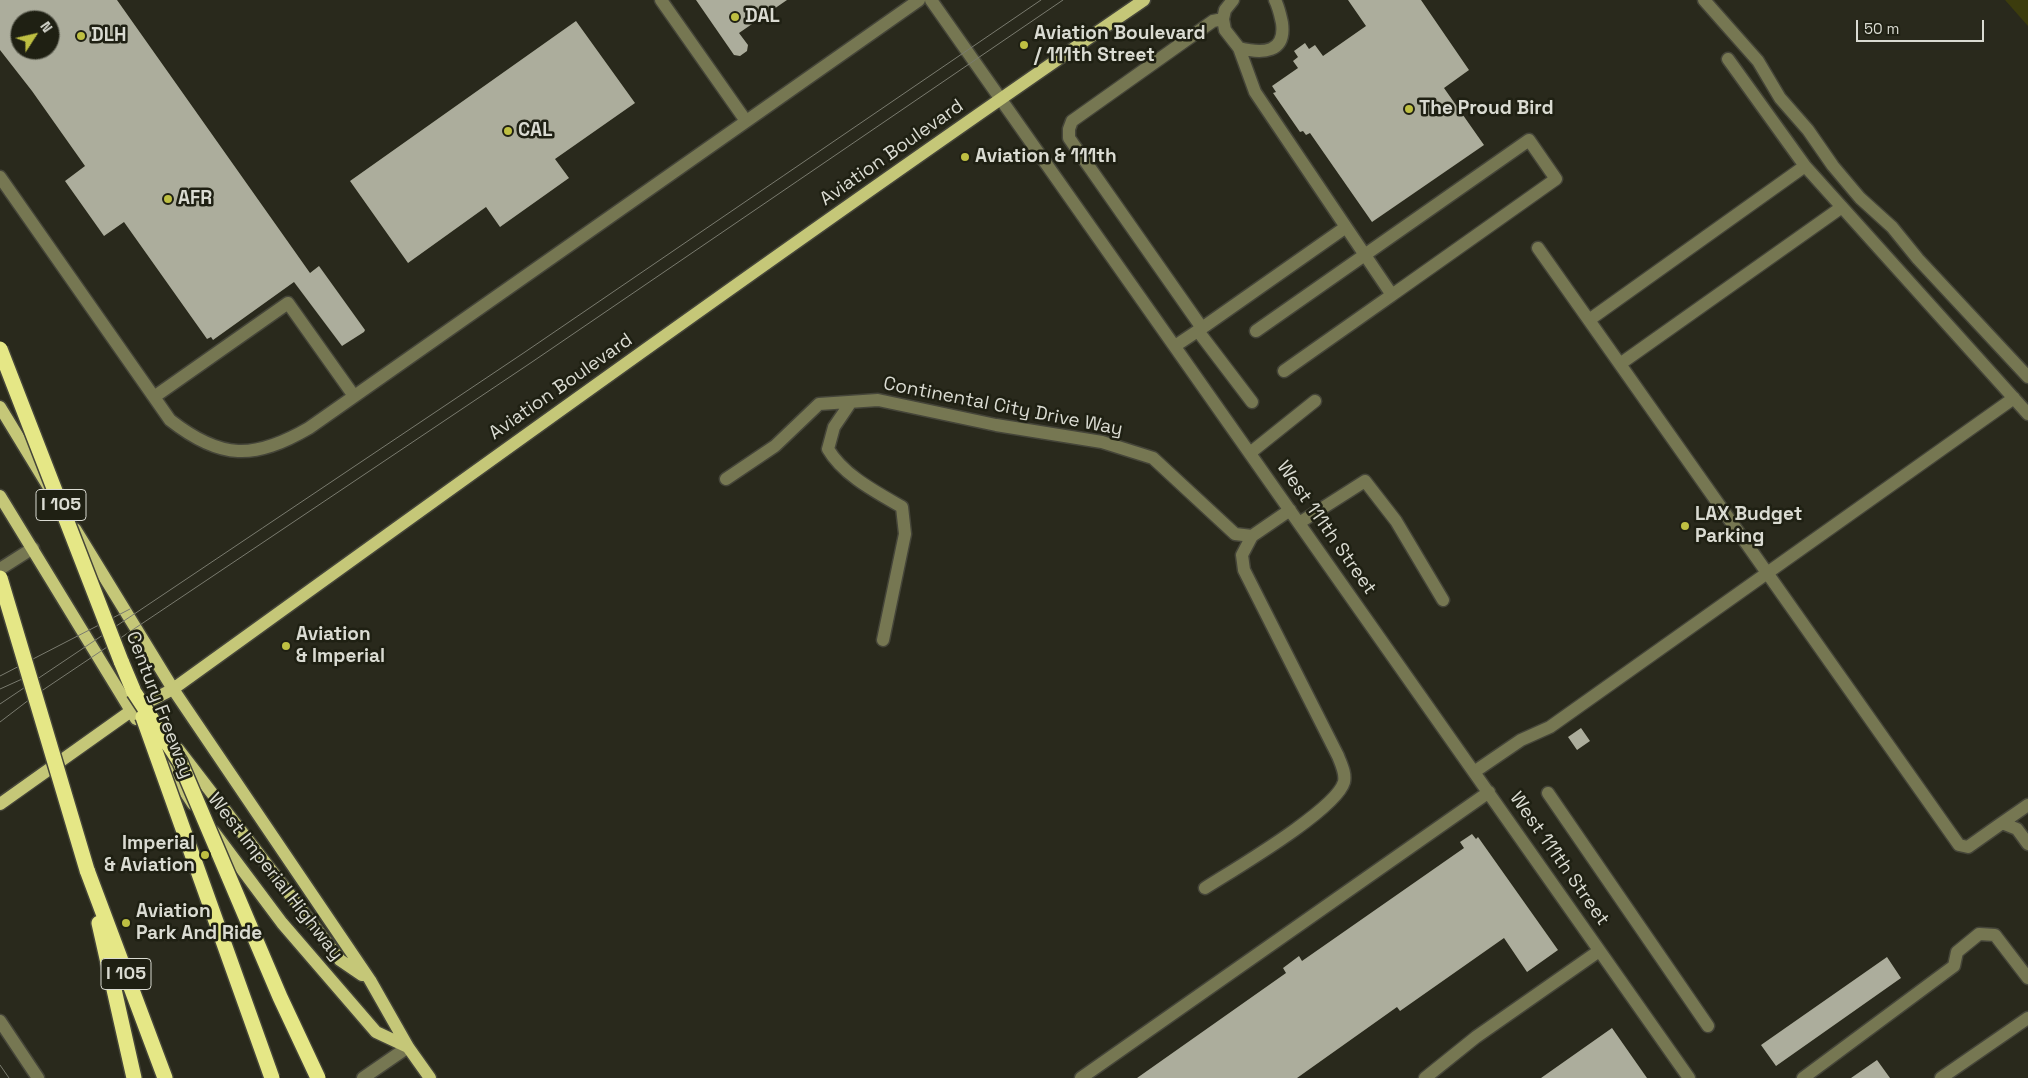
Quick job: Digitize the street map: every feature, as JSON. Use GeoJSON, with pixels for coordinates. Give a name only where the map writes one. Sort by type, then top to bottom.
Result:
{"type":"FeatureCollection","features":[{"type":"Feature","properties":{"kind":"highway","name":"Century Freeway"},"geometry":{"type":"LineString","coordinates":[[0,349],[134,692],[272,1078]]}},
{"type":"Feature","properties":{"kind":"highway","name":"I 105"},"geometry":{"type":"LineString","coordinates":[[0,578],[87,870],[165,1078]]}},
{"type":"Feature","properties":{"kind":"highway"},"geometry":{"type":"LineString","coordinates":[[134,692],[180,762],[280,997],[318,1078]]}},
{"type":"Feature","properties":{"kind":"highway"},"geometry":{"type":"LineString","coordinates":[[87,870],[134,1078]]}},
{"type":"Feature","properties":{"kind":"main road","name":"Aviation Boulevard"},"geometry":{"type":"LineString","coordinates":[[0,804],[131,711],[173,689],[499,454],[1000,99],[1144,0]]}},
{"type":"Feature","properties":{"kind":"main road","name":"West Imperial Highway"},"geometry":{"type":"LineString","coordinates":[[0,407],[173,689],[370,980],[408,1047],[430,1078]]}},
{"type":"Feature","properties":{"kind":"main road","name":"West Imperial Highway"},"geometry":{"type":"LineString","coordinates":[[0,496],[131,711],[194,806],[282,923],[376,1032],[408,1047]]}},
{"type":"Feature","properties":{"kind":"main road"},"geometry":{"type":"LineString","coordinates":[[131,711],[156,720],[340,960],[370,980]]}},
{"type":"Feature","properties":{"kind":"street"},"geometry":{"type":"LineString","coordinates":[[661,0],[746,121]]}},
{"type":"Feature","properties":{"kind":"street"},"geometry":{"type":"LineString","coordinates":[[0,177],[170,420],[187,434],[208,445],[232,452],[271,448],[287,441],[354,396],[919,0]]}},
{"type":"Feature","properties":{"kind":"street","name":"West 111th Street"},"geometry":{"type":"LineString","coordinates":[[931,0],[1689,1078]]}},
{"type":"Feature","properties":{"kind":"street"},"geometry":{"type":"LineString","coordinates":[[1233,0],[1225,10],[1223,19],[1225,30],[1240,48],[1254,92],[1392,295]]}},
{"type":"Feature","properties":{"kind":"street"},"geometry":{"type":"LineString","coordinates":[[1240,48],[1266,51],[1275,47],[1280,41],[1283,34],[1280,8],[1275,0]]}},
{"type":"Feature","properties":{"kind":"street"},"geometry":{"type":"LineString","coordinates":[[1704,0],[1758,61],[1780,98],[1808,130],[1833,166],[1860,198],[1892,227],[1918,259],[2028,377]]}},
{"type":"Feature","properties":{"kind":"street"},"geometry":{"type":"LineString","coordinates":[[1223,19],[1213,21],[1072,121],[1069,129],[1069,138],[1252,402]]}},
{"type":"Feature","properties":{"kind":"street"},"geometry":{"type":"LineString","coordinates":[[1728,60],[1805,166],[2028,414]]}},
{"type":"Feature","properties":{"kind":"street"},"geometry":{"type":"LineString","coordinates":[[1256,331],[1529,140],[1556,179],[1284,372]]}},
{"type":"Feature","properties":{"kind":"street"},"geometry":{"type":"LineString","coordinates":[[1589,320],[1805,166]]}},
{"type":"Feature","properties":{"kind":"street"},"geometry":{"type":"LineString","coordinates":[[1620,364],[1842,207]]}},
{"type":"Feature","properties":{"kind":"street"},"geometry":{"type":"LineString","coordinates":[[1175,346],[1346,227]]}},
{"type":"Feature","properties":{"kind":"street"},"geometry":{"type":"LineString","coordinates":[[1538,248],[1959,845],[1968,847],[2028,805]]}},
{"type":"Feature","properties":{"kind":"street"},"geometry":{"type":"LineString","coordinates":[[154,397],[288,304],[354,396]]}},
{"type":"Feature","properties":{"kind":"street"},"geometry":{"type":"LineString","coordinates":[[1474,772],[1521,740],[1550,727],[1766,572],[2014,398]]}},
{"type":"Feature","properties":{"kind":"street","name":"Continental City Drive Way"},"geometry":{"type":"LineString","coordinates":[[726,479],[775,446],[819,404],[878,400],[996,425],[1102,442],[1153,458],[1235,534],[1252,536]]}},
{"type":"Feature","properties":{"kind":"street"},"geometry":{"type":"LineString","coordinates":[[1250,453],[1315,401]]}},
{"type":"Feature","properties":{"kind":"street"},"geometry":{"type":"LineString","coordinates":[[851,402],[834,427],[828,449],[834,460],[870,488],[902,507],[905,534],[883,640]]}},
{"type":"Feature","properties":{"kind":"street"},"geometry":{"type":"LineString","coordinates":[[1299,523],[1365,481],[1396,522],[1443,600]]}},
{"type":"Feature","properties":{"kind":"street"},"geometry":{"type":"LineString","coordinates":[[1205,888],[1306,822],[1330,802],[1344,781],[1344,773],[1338,756],[1244,570],[1242,555],[1252,536],[1290,510]]}},
{"type":"Feature","properties":{"kind":"street"},"geometry":{"type":"LineString","coordinates":[[0,569],[32,548]]}},
{"type":"Feature","properties":{"kind":"street"},"geometry":{"type":"LineString","coordinates":[[1081,1078],[1489,792]]}},
{"type":"Feature","properties":{"kind":"street"},"geometry":{"type":"LineString","coordinates":[[1548,793],[1708,1026]]}},
{"type":"Feature","properties":{"kind":"street"},"geometry":{"type":"LineString","coordinates":[[2002,823],[2017,829],[2028,844]]}},
{"type":"Feature","properties":{"kind":"street"},"geometry":{"type":"LineString","coordinates":[[1803,1078],[1954,966],[1958,952],[1979,934],[1995,935],[2028,978]]}},
{"type":"Feature","properties":{"kind":"street"},"geometry":{"type":"LineString","coordinates":[[1425,1078],[1476,1037],[1599,951]]}},
{"type":"Feature","properties":{"kind":"street"},"geometry":{"type":"LineString","coordinates":[[1941,1078],[2028,1018]]}},
{"type":"Feature","properties":{"kind":"street"},"geometry":{"type":"LineString","coordinates":[[0,1021],[38,1078]]}},
{"type":"Feature","properties":{"kind":"street"},"geometry":{"type":"LineString","coordinates":[[363,1078],[408,1047]]}},
{"type":"Feature","properties":{"kind":"shaded area"},"geometry":{"type":"Polygon","coordinates":[[[2005,0],[2028,0],[2028,26],[2005,0]]]}},
{"type":"Feature","properties":{"kind":"building","name":"AFR"},"geometry":{"type":"Polygon","coordinates":[[[0,0],[117,0],[310,273],[319,266],[365,330],[364,332],[342,346],[294,282],[213,340],[211,337],[207,339],[124,222],[104,236],[65,181],[85,166],[32,91],[0,50],[0,0]]]}},
{"type":"Feature","properties":{"kind":"building","name":"DAL"},"geometry":{"type":"Polygon","coordinates":[[[696,0],[787,0],[739,33],[748,45],[747,51],[740,56],[734,55],[696,0]]]}},
{"type":"Feature","properties":{"kind":"building","name":"The Proud Bird"},"geometry":{"type":"Polygon","coordinates":[[[1348,0],[1421,0],[1469,70],[1444,88],[1484,145],[1372,222],[1310,133],[1306,135],[1303,131],[1300,132],[1273,93],[1276,92],[1272,86],[1298,68],[1293,61],[1298,57],[1294,51],[1305,43],[1309,49],[1315,45],[1323,56],[1366,26],[1348,0]]]}},
{"type":"Feature","properties":{"kind":"building","name":"CAL"},"geometry":{"type":"Polygon","coordinates":[[[576,21],[635,103],[555,159],[569,178],[500,227],[486,207],[408,263],[350,181],[576,21]]]}},
{"type":"Feature","properties":{"kind":"building"},"geometry":{"type":"Polygon","coordinates":[[[1581,728],[1590,741],[1577,750],[1568,737],[1581,728]]]}},
{"type":"Feature","properties":{"kind":"building"},"geometry":{"type":"Polygon","coordinates":[[[1472,834],[1476,839],[1478,837],[1558,950],[1527,972],[1504,938],[1400,1011],[1397,1007],[1297,1078],[1137,1078],[1286,973],[1283,968],[1299,956],[1302,961],[1464,848],[1460,842],[1472,834]]]}},
{"type":"Feature","properties":{"kind":"building"},"geometry":{"type":"Polygon","coordinates":[[[1887,957],[1901,978],[1776,1066],[1761,1045],[1887,957]]]}},
{"type":"Feature","properties":{"kind":"building"},"geometry":{"type":"Polygon","coordinates":[[[1612,1028],[1647,1078],[1541,1078],[1612,1028]]]}},
{"type":"Feature","properties":{"kind":"building"},"geometry":{"type":"Polygon","coordinates":[[[1877,1060],[1890,1078],[1851,1078],[1877,1060]]]}},
{"type":"Feature","properties":{"kind":"tram line"},"geometry":{"type":"LineString","coordinates":[[0,704],[525,352],[1041,0]]}},
{"type":"Feature","properties":{"kind":"tram line"},"geometry":{"type":"LineString","coordinates":[[0,722],[34,696],[532,362],[1063,0]]}},
{"type":"Feature","properties":{"kind":"tram line"},"geometry":{"type":"LineString","coordinates":[[0,676],[130,609]]}},
{"type":"Feature","properties":{"kind":"tram line"},"geometry":{"type":"LineString","coordinates":[[0,689],[31,675]]}},
{"type":"Feature","properties":{"kind":"tram line"},"geometry":{"type":"LineString","coordinates":[[0,1065],[9,1078]]}},
{"type":"Feature","properties":{"kind":"place","name":"DAL"},"geometry":{"type":"Point","coordinates":[735,17]}},
{"type":"Feature","properties":{"kind":"place","name":"DLH"},"geometry":{"type":"Point","coordinates":[81,36]}},
{"type":"Feature","properties":{"kind":"place","name":"Aviation Boulevard / 111th Street"},"geometry":{"type":"Point","coordinates":[1024,45]}},
{"type":"Feature","properties":{"kind":"place","name":"The Proud Bird"},"geometry":{"type":"Point","coordinates":[1409,109]}},
{"type":"Feature","properties":{"kind":"place","name":"CAL"},"geometry":{"type":"Point","coordinates":[508,131]}},
{"type":"Feature","properties":{"kind":"place","name":"Aviation & 111th"},"geometry":{"type":"Point","coordinates":[965,157]}},
{"type":"Feature","properties":{"kind":"place","name":"AFR"},"geometry":{"type":"Point","coordinates":[168,199]}},
{"type":"Feature","properties":{"kind":"place","name":"LAX Budget Parking"},"geometry":{"type":"Point","coordinates":[1685,526]}},
{"type":"Feature","properties":{"kind":"place","name":"Aviation & Imperial"},"geometry":{"type":"Point","coordinates":[286,646]}},
{"type":"Feature","properties":{"kind":"place","name":"Imperial & Aviation"},"geometry":{"type":"Point","coordinates":[205,855]}},
{"type":"Feature","properties":{"kind":"place","name":"Aviation Park And Ride"},"geometry":{"type":"Point","coordinates":[126,923]}}]}
